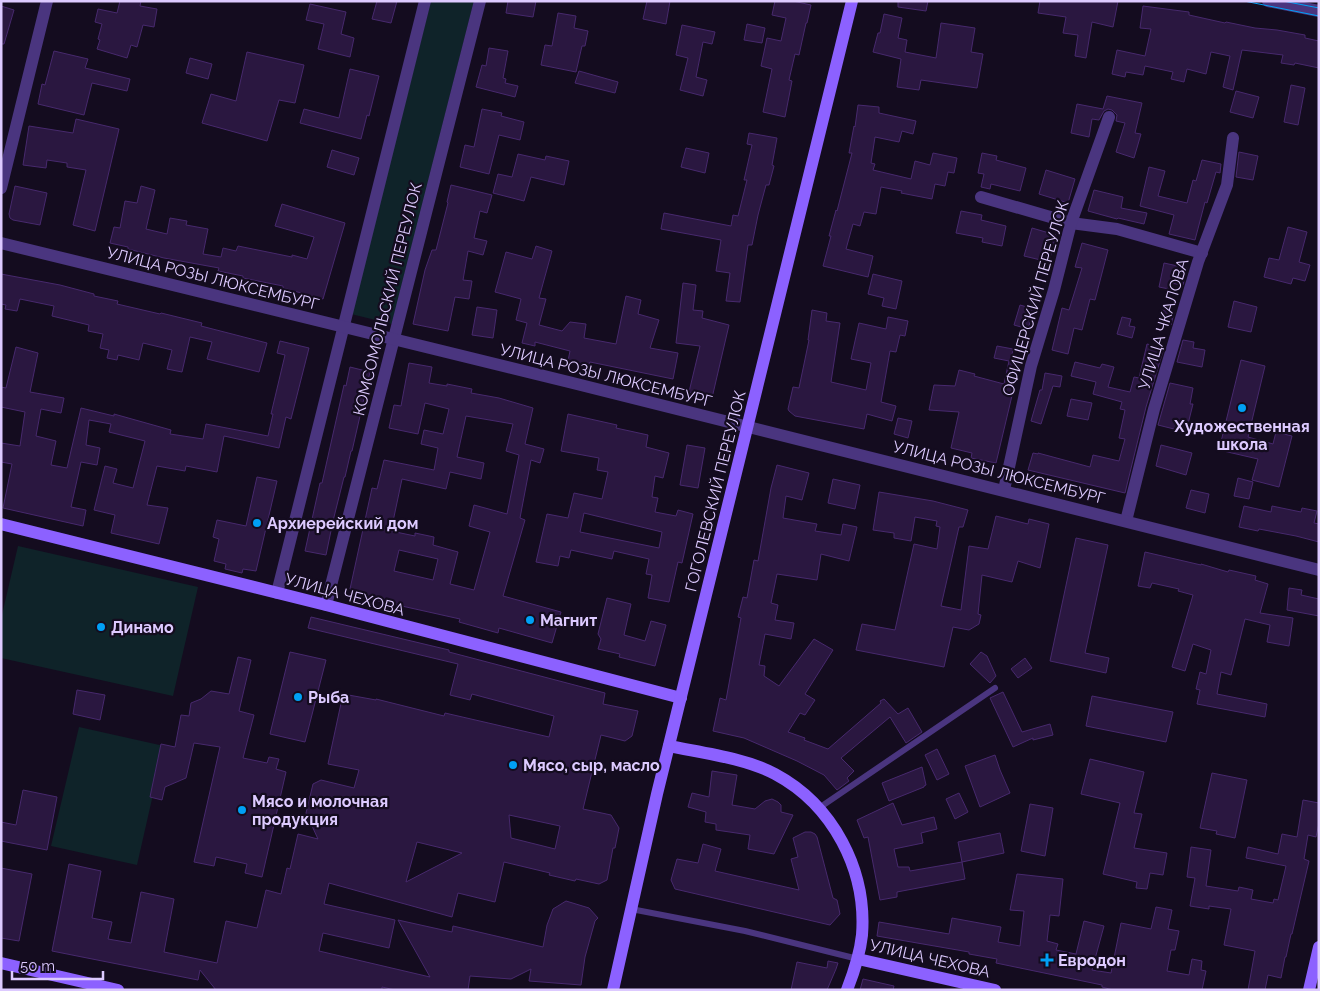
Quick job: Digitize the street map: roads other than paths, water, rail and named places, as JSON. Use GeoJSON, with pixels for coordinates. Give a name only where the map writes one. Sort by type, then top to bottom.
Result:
{"type":"FeatureCollection","features":[{"type":"Feature","properties":{"kind":"main road","name":"ГОГОЛЕВСКИЙ ПЕРЕУЛОК"},"geometry":{"type":"LineString","coordinates":[[613,990],[669,746],[852,1]]}},
{"type":"Feature","properties":{"kind":"main road","name":"УЛИЦА ЧЕХОВА"},"geometry":{"type":"LineString","coordinates":[[1,524],[326,605],[681,698]]}},
{"type":"Feature","properties":{"kind":"main road","name":"УЛИЦА ЧЕХОВА"},"geometry":{"type":"LineString","coordinates":[[669,746],[749,764],[775,774],[798,789],[819,808],[836,830],[849,854],[858,881],[862,908],[862,936],[858,959],[847,990]]}},
{"type":"Feature","properties":{"kind":"main road"},"geometry":{"type":"LineString","coordinates":[[1309,990],[1319,947]]}},
{"type":"Feature","properties":{"kind":"main road","name":"УЛИЦА ЧЕХОВА"},"geometry":{"type":"LineString","coordinates":[[858,959],[996,990]]}},
{"type":"Feature","properties":{"kind":"main road"},"geometry":{"type":"LineString","coordinates":[[1,963],[118,990]]}},
{"type":"Feature","properties":{"kind":"street"},"geometry":{"type":"LineString","coordinates":[[1,188],[47,1]]}},
{"type":"Feature","properties":{"kind":"street"},"geometry":{"type":"LineString","coordinates":[[276,593],[425,1]]}},
{"type":"Feature","properties":{"kind":"street","name":"КОМСОМОЛЬСКИЙ ПЕРЕУЛОК"},"geometry":{"type":"LineString","coordinates":[[326,605],[480,1]]}},
{"type":"Feature","properties":{"kind":"street"},"geometry":{"type":"LineString","coordinates":[[1268,1],[1319,11]]}},
{"type":"Feature","properties":{"kind":"street","name":"ОФИЦЕРСКИЙ ПЕРЕУЛОК"},"geometry":{"type":"LineString","coordinates":[[1004,490],[1030,366],[1054,290],[1071,223],[1109,117]]}},
{"type":"Feature","properties":{"kind":"street","name":"УЛИЦА ЧКАЛОВА"},"geometry":{"type":"LineString","coordinates":[[1126,521],[1154,409],[1202,253],[1226,185],[1233,138]]}},
{"type":"Feature","properties":{"kind":"street"},"geometry":{"type":"LineString","coordinates":[[981,197],[1071,223],[1117,229],[1202,253]]}},
{"type":"Feature","properties":{"kind":"street","name":"УЛИЦА РОЗЫ ЛЮКСЕМБУРГ"},"geometry":{"type":"LineString","coordinates":[[1,243],[394,338],[1319,570]]}},
{"type":"Feature","properties":{"kind":"lane"},"geometry":{"type":"LineString","coordinates":[[819,808],[995,688]]}},
{"type":"Feature","properties":{"kind":"lane"},"geometry":{"type":"LineString","coordinates":[[631,909],[745,931],[858,959]]}},
{"type":"Feature","properties":{"kind":"tram line"},"geometry":{"type":"LineString","coordinates":[[1244,1],[1319,16]]}},
{"type":"Feature","properties":{"kind":"tram line"},"geometry":{"type":"LineString","coordinates":[[1283,1],[1319,8]]}},
{"type":"Feature","properties":{"kind":"place","name":"Художественная школа"},"geometry":{"type":"Point","coordinates":[1242,408]}},
{"type":"Feature","properties":{"kind":"place","name":"Архиерейский дом"},"geometry":{"type":"Point","coordinates":[257,523]}},
{"type":"Feature","properties":{"kind":"place","name":"Магнит"},"geometry":{"type":"Point","coordinates":[530,620]}},
{"type":"Feature","properties":{"kind":"place","name":"Динамо"},"geometry":{"type":"Point","coordinates":[101,627]}},
{"type":"Feature","properties":{"kind":"place","name":"Рыба"},"geometry":{"type":"Point","coordinates":[298,697]}},
{"type":"Feature","properties":{"kind":"place","name":"Мясо, сыр, масло"},"geometry":{"type":"Point","coordinates":[513,765]}},
{"type":"Feature","properties":{"kind":"place","name":"Мясо и молочная продукция"},"geometry":{"type":"Point","coordinates":[242,810]}},
{"type":"Feature","properties":{"kind":"place","name":"Евродон"},"geometry":{"type":"Point","coordinates":[1047,960]}}]}
